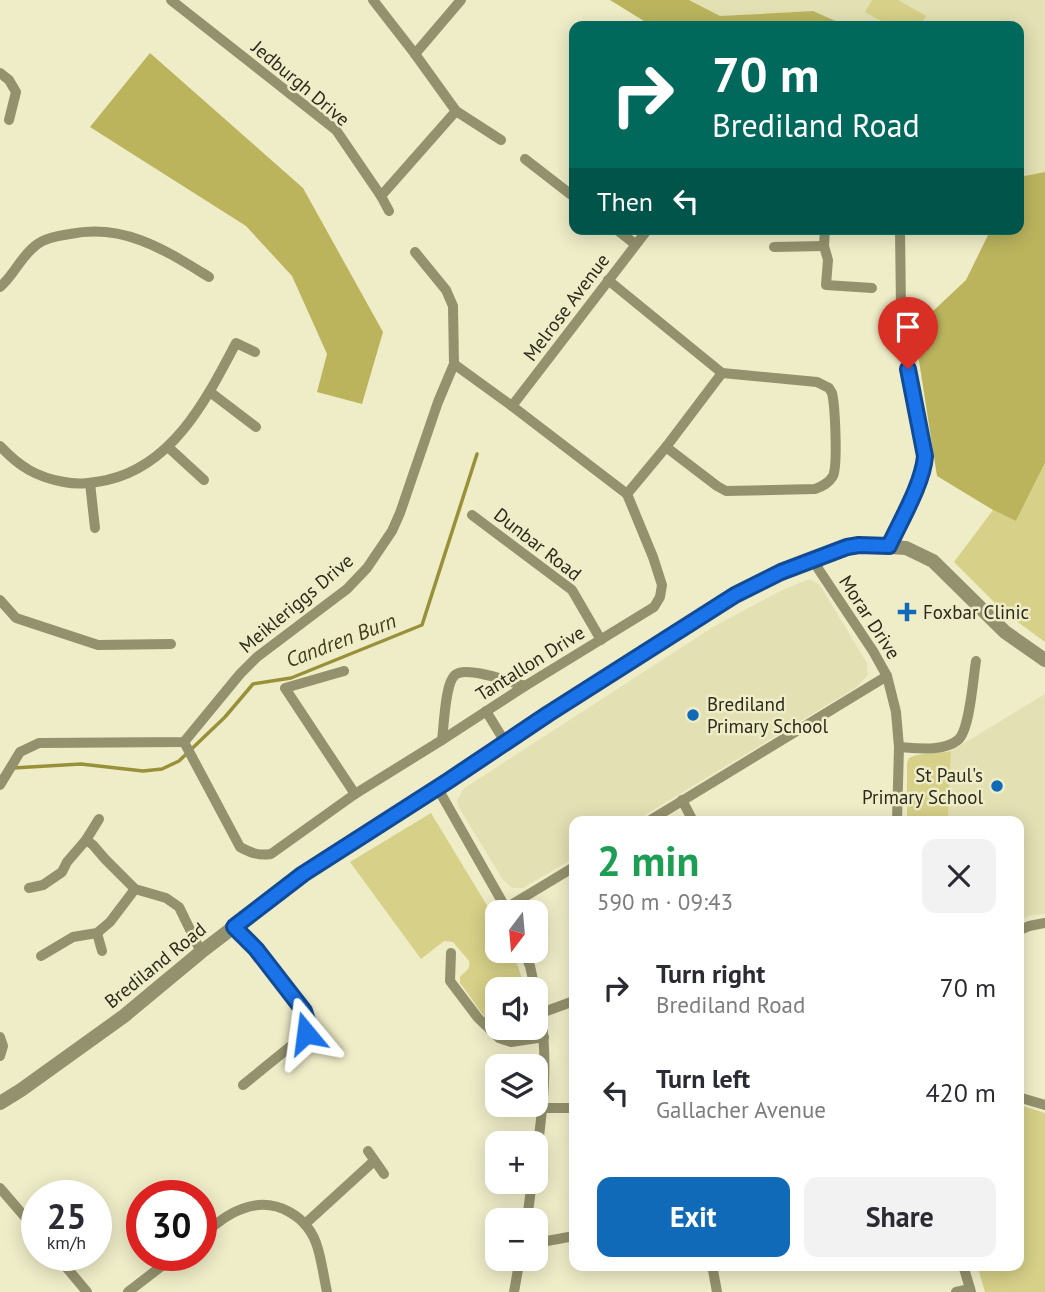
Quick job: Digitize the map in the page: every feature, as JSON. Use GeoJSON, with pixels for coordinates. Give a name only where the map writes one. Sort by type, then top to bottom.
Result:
{"type":"FeatureCollection","features":[{"type":"Feature","properties":{"kind":"street","name":"Jedburgh Drive"},"geometry":{"type":"LineString","coordinates":[[172,0],[336,130],[389,211]]}},
{"type":"Feature","properties":{"kind":"street"},"geometry":{"type":"LineString","coordinates":[[373,0],[456,111],[501,139]]}},
{"type":"Feature","properties":{"kind":"street"},"geometry":{"type":"LineString","coordinates":[[415,54],[461,0]]}},
{"type":"Feature","properties":{"kind":"street"},"geometry":{"type":"LineString","coordinates":[[0,73],[9,80],[16,92],[9,120]]}},
{"type":"Feature","properties":{"kind":"street"},"geometry":{"type":"LineString","coordinates":[[381,196],[456,111]]}},
{"type":"Feature","properties":{"kind":"street"},"geometry":{"type":"LineString","coordinates":[[526,159],[569,193]]}},
{"type":"Feature","properties":{"kind":"street"},"geometry":{"type":"LineString","coordinates":[[0,287],[35,245],[78,232],[119,233],[141,239],[209,277]]}},
{"type":"Feature","properties":{"kind":"street"},"geometry":{"type":"LineString","coordinates":[[624,235],[635,244]]}},
{"type":"Feature","properties":{"kind":"street","name":"Melrose Avenue"},"geometry":{"type":"LineString","coordinates":[[512,406],[643,235]]}},
{"type":"Feature","properties":{"kind":"street"},"geometry":{"type":"LineString","coordinates":[[825,235],[824,246],[828,260],[825,285],[872,288]]}},
{"type":"Feature","properties":{"kind":"street"},"geometry":{"type":"LineString","coordinates":[[889,546],[921,478],[925,456],[906,357],[901,308],[900,235]]}},
{"type":"Feature","properties":{"kind":"street"},"geometry":{"type":"LineString","coordinates":[[774,247],[824,246]]}},
{"type":"Feature","properties":{"kind":"street","name":"Meikleriggs Drive"},"geometry":{"type":"LineString","coordinates":[[185,746],[240,674],[257,657],[346,589],[367,568],[392,531],[454,364],[453,306],[446,290],[415,252]]}},
{"type":"Feature","properties":{"kind":"street"},"geometry":{"type":"LineString","coordinates":[[608,280],[722,373],[817,382],[829,388],[833,397],[835,468],[829,481],[816,489],[726,491],[666,447]]}},
{"type":"Feature","properties":{"kind":"street"},"geometry":{"type":"LineString","coordinates":[[0,446],[25,469],[38,475],[74,484],[90,484],[116,478],[136,470],[168,447],[210,392],[236,343],[254,352]]}},
{"type":"Feature","properties":{"kind":"street"},"geometry":{"type":"LineString","coordinates":[[454,364],[627,494],[722,373]]}},
{"type":"Feature","properties":{"kind":"street"},"geometry":{"type":"LineString","coordinates":[[210,392],[256,427]]}},
{"type":"Feature","properties":{"kind":"street"},"geometry":{"type":"LineString","coordinates":[[168,447],[204,480]]}},
{"type":"Feature","properties":{"kind":"street"},"geometry":{"type":"LineString","coordinates":[[90,484],[95,528]]}},
{"type":"Feature","properties":{"kind":"street","name":"Tantallon Drive"},"geometry":{"type":"LineString","coordinates":[[185,746],[240,848],[261,855],[271,854],[355,794],[654,607],[660,597],[662,584],[627,494]]}},
{"type":"Feature","properties":{"kind":"street","name":"Dunbar Road"},"geometry":{"type":"LineString","coordinates":[[472,515],[572,590],[601,640]]}},
{"type":"Feature","properties":{"kind":"street","name":"Brediland Road"},"geometry":{"type":"LineString","coordinates":[[0,1102],[21,1090],[124,1016],[201,952],[303,874],[735,595],[781,572],[859,545],[906,548],[933,561],[1005,632],[1045,660]]}},
{"type":"Feature","properties":{"kind":"street","name":"Morar Drive"},"geometry":{"type":"LineString","coordinates":[[813,559],[887,676],[896,712],[897,816]]}},
{"type":"Feature","properties":{"kind":"street"},"geometry":{"type":"LineString","coordinates":[[0,600],[16,618],[98,645],[171,644]]}},
{"type":"Feature","properties":{"kind":"street"},"geometry":{"type":"LineString","coordinates":[[898,747],[942,747],[956,741],[963,734],[976,661]]}},
{"type":"Feature","properties":{"kind":"street"},"geometry":{"type":"LineString","coordinates":[[344,671],[285,688],[355,794]]}},
{"type":"Feature","properties":{"kind":"street"},"geometry":{"type":"LineString","coordinates":[[442,740],[450,682],[457,673],[465,671],[524,686]]}},
{"type":"Feature","properties":{"kind":"street"},"geometry":{"type":"LineString","coordinates":[[657,816],[887,676]]}},
{"type":"Feature","properties":{"kind":"street"},"geometry":{"type":"LineString","coordinates":[[486,711],[505,742]]}},
{"type":"Feature","properties":{"kind":"street"},"geometry":{"type":"LineString","coordinates":[[2,784],[20,752],[39,743],[185,746]]}},
{"type":"Feature","properties":{"kind":"street"},"geometry":{"type":"LineString","coordinates":[[437,787],[501,900]]}},
{"type":"Feature","properties":{"kind":"street"},"geometry":{"type":"LineString","coordinates":[[682,800],[690,816]]}},
{"type":"Feature","properties":{"kind":"street"},"geometry":{"type":"LineString","coordinates":[[29,888],[43,885],[62,872],[99,819]]}},
{"type":"Feature","properties":{"kind":"street"},"geometry":{"type":"LineString","coordinates":[[86,840],[135,889],[166,898],[179,907],[201,952]]}},
{"type":"Feature","properties":{"kind":"street"},"geometry":{"type":"LineString","coordinates":[[523,900],[569,870]]}},
{"type":"Feature","properties":{"kind":"street"},"geometry":{"type":"LineString","coordinates":[[41,956],[73,937],[97,933],[110,922],[135,889]]}},
{"type":"Feature","properties":{"kind":"street"},"geometry":{"type":"LineString","coordinates":[[1024,928],[1045,923]]}},
{"type":"Feature","properties":{"kind":"street"},"geometry":{"type":"LineString","coordinates":[[234,927],[256,949],[304,1011],[309,1027],[306,1033],[243,1085]]}},
{"type":"Feature","properties":{"kind":"street"},"geometry":{"type":"LineString","coordinates":[[97,933],[102,951]]}},
{"type":"Feature","properties":{"kind":"street"},"geometry":{"type":"LineString","coordinates":[[451,953],[450,981],[485,1025]]}},
{"type":"Feature","properties":{"kind":"street"},"geometry":{"type":"LineString","coordinates":[[548,1010],[569,1003]]}},
{"type":"Feature","properties":{"kind":"street"},"geometry":{"type":"LineString","coordinates":[[0,1037],[3,1046],[0,1056]]}},
{"type":"Feature","properties":{"kind":"street"},"geometry":{"type":"LineString","coordinates":[[505,1040],[524,1040]]}},
{"type":"Feature","properties":{"kind":"street"},"geometry":{"type":"LineString","coordinates":[[1024,1099],[1045,1105]]}},
{"type":"Feature","properties":{"kind":"street"},"geometry":{"type":"LineString","coordinates":[[548,1108],[569,1108]]}},
{"type":"Feature","properties":{"kind":"street"},"geometry":{"type":"LineString","coordinates":[[305,1224],[371,1156],[384,1174]]}},
{"type":"Feature","properties":{"kind":"street"},"geometry":{"type":"LineString","coordinates":[[0,1188],[21,1212]]}},
{"type":"Feature","properties":{"kind":"street"},"geometry":{"type":"LineString","coordinates":[[217,1225],[241,1209],[262,1204],[279,1207],[294,1215],[305,1224],[318,1247],[327,1292]]}},
{"type":"Feature","properties":{"kind":"street"},"geometry":{"type":"LineString","coordinates":[[548,1241],[569,1237]]}},
{"type":"Feature","properties":{"kind":"street"},"geometry":{"type":"LineString","coordinates":[[69,1271],[87,1292]]}},
{"type":"Feature","properties":{"kind":"street"},"geometry":{"type":"LineString","coordinates":[[128,1292],[155,1271]]}},
{"type":"Feature","properties":{"kind":"street"},"geometry":{"type":"LineString","coordinates":[[514,1292],[518,1271]]}},
{"type":"Feature","properties":{"kind":"street"},"geometry":{"type":"LineString","coordinates":[[713,1271],[716,1292]]}},
{"type":"Feature","properties":{"kind":"street"},"geometry":{"type":"LineString","coordinates":[[956,1292],[970,1291],[965,1271]]}},
{"type":"Feature","properties":{"kind":"shaded area"},"geometry":{"type":"Polygon","coordinates":[[[610,0],[689,0],[720,16],[813,11],[836,21],[644,21],[610,0]]]}},
{"type":"Feature","properties":{"kind":"shaded area"},"geometry":{"type":"Polygon","coordinates":[[[689,0],[1045,0],[1045,172],[1024,176],[1024,21],[836,21],[813,11],[719,16],[689,0]]]}},
{"type":"Feature","properties":{"kind":"shaded area"},"geometry":{"type":"Polygon","coordinates":[[[872,0],[898,0],[926,16],[923,21],[881,21],[865,12],[872,0]]]}},
{"type":"Feature","properties":{"kind":"shaded area"},"geometry":{"type":"Polygon","coordinates":[[[150,53],[303,188],[383,332],[362,404],[317,392],[327,354],[292,276],[246,226],[90,127],[150,53]]]}},
{"type":"Feature","properties":{"kind":"shaded area"},"geometry":{"type":"Polygon","coordinates":[[[1045,172],[1045,463],[1016,521],[937,476],[914,329],[966,280],[988,235],[1024,235],[1024,176],[1045,172]]]}},
{"type":"Feature","properties":{"kind":"shaded area"},"geometry":{"type":"Polygon","coordinates":[[[1045,463],[1045,642],[1004,612],[954,562],[993,510],[1016,521],[1045,463]]]}},
{"type":"Feature","properties":{"kind":"shaded area","name":"Brediland Primary School"},"geometry":{"type":"Polygon","coordinates":[[[807,580],[820,585],[867,663],[868,675],[857,687],[643,816],[569,816],[569,861],[523,888],[512,888],[503,880],[458,806],[457,801],[463,789],[713,627],[780,591],[807,580]]]}},
{"type":"Feature","properties":{"kind":"shaded area","name":"St Paul's Primary School"},"geometry":{"type":"Polygon","coordinates":[[[1045,694],[1045,914],[1024,918],[1024,816],[948,816],[951,751],[1045,694]]]}},
{"type":"Feature","properties":{"kind":"shaded area"},"geometry":{"type":"Polygon","coordinates":[[[951,751],[948,816],[907,816],[907,763],[909,758],[951,751]]]}},
{"type":"Feature","properties":{"kind":"shaded area"},"geometry":{"type":"Polygon","coordinates":[[[431,813],[485,902],[485,963],[517,963],[522,977],[485,977],[485,1018],[460,983],[460,977],[468,968],[469,961],[453,942],[444,941],[421,959],[350,862],[431,813]]]}},
{"type":"Feature","properties":{"kind":"shaded area"},"geometry":{"type":"Polygon","coordinates":[[[1024,1107],[1045,1113],[1045,1292],[985,1292],[979,1271],[1024,1271],[1024,1107]]]}},
{"type":"Feature","properties":{"kind":"waterway","name":"Candren Burn"},"geometry":{"type":"LineString","coordinates":[[13,768],[81,764],[143,771],[162,769],[179,761],[225,717],[253,684],[291,678],[422,625],[477,454]]}},
{"type":"Feature","properties":{"kind":"place","name":"Foxbar Clinic"},"geometry":{"type":"Point","coordinates":[907,612]}},
{"type":"Feature","properties":{"kind":"place","name":"Brediland Primary School"},"geometry":{"type":"Point","coordinates":[693,715]}},
{"type":"Feature","properties":{"kind":"place","name":"St Paul's Primary School"},"geometry":{"type":"Point","coordinates":[997,786]}},
{"type":"Feature","properties":{"kind":"route"},"geometry":{"type":"LineString","coordinates":[[306,1033],[309,1027],[304,1011],[256,949],[234,927],[303,874],[735,595],[781,572],[847,547],[889,546],[925,466],[908,369]]}}]}
